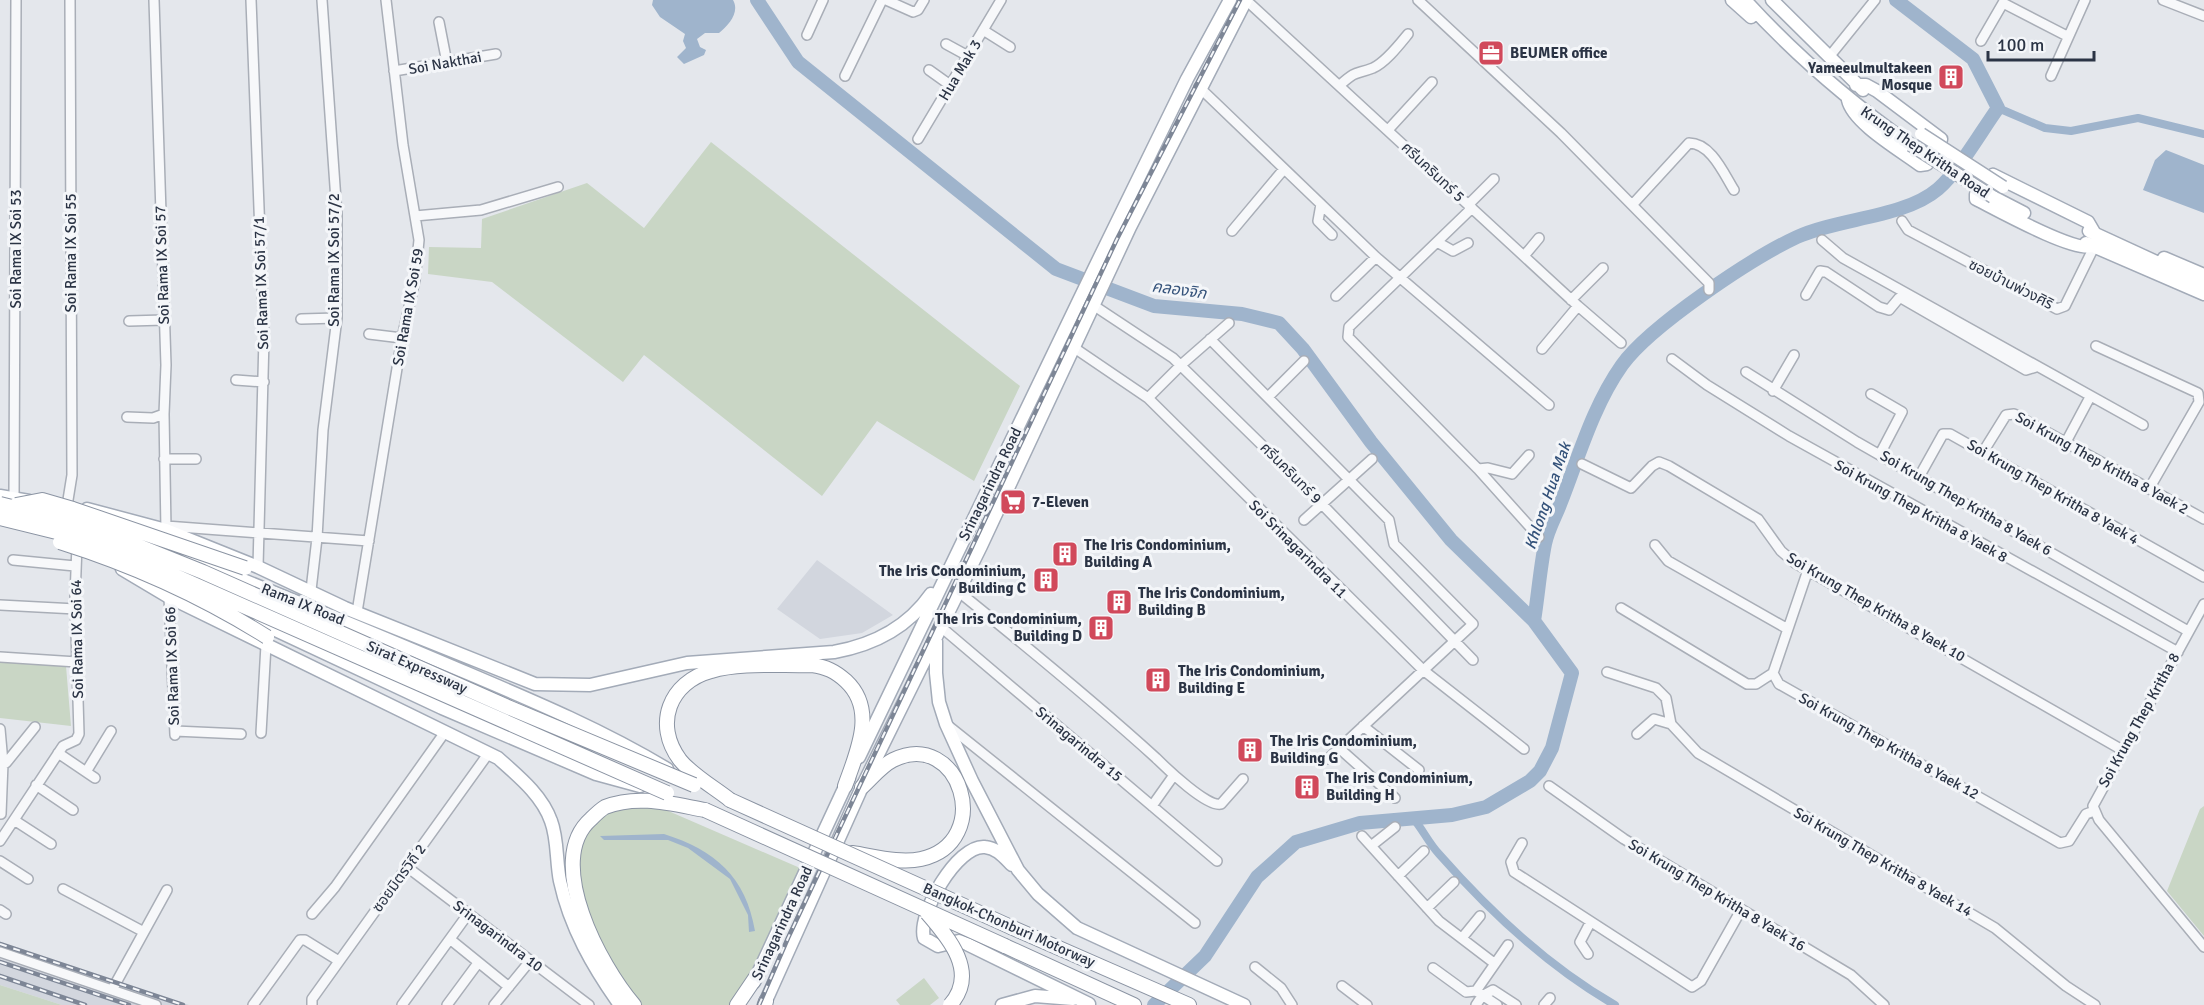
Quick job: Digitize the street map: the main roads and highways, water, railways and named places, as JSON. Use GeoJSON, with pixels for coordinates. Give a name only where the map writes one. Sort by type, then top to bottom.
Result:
{"type":"FeatureCollection","features":[{"type":"Feature","properties":{"kind":"highway"},"geometry":{"type":"LineString","coordinates":[[8,503],[42,500],[117,523],[249,572]]}},
{"type":"Feature","properties":{"kind":"highway","name":"Sirat Expressway"},"geometry":{"type":"LineString","coordinates":[[8,503],[91,527],[183,564],[510,708],[830,844]]}},
{"type":"Feature","properties":{"kind":"highway","name":"Sirat Expressway"},"geometry":{"type":"LineString","coordinates":[[0,518],[85,539],[140,560],[821,863]]}},
{"type":"Feature","properties":{"kind":"highway"},"geometry":{"type":"LineString","coordinates":[[16,522],[26,532],[105,556],[183,590],[226,612],[267,641]]}},
{"type":"Feature","properties":{"kind":"highway"},"geometry":{"type":"LineString","coordinates":[[730,800],[681,761],[669,740],[667,722],[669,704],[678,689],[693,677],[714,670],[812,665],[826,667],[839,674],[855,690],[862,708],[861,739],[845,786]]}},
{"type":"Feature","properties":{"kind":"highway"},"geometry":{"type":"LineString","coordinates":[[851,853],[906,860],[920,859],[934,854],[954,837],[965,811],[965,801],[957,781],[948,768],[935,759],[920,755],[894,760],[862,788]]}},
{"type":"Feature","properties":{"kind":"highway"},"geometry":{"type":"LineString","coordinates":[[634,1005],[600,955],[577,894],[572,875],[572,852],[577,835],[603,808],[645,799],[705,810]]}},
{"type":"Feature","properties":{"kind":"highway","name":"Bangkok-Chonburi Motorway"},"geometry":{"type":"LineString","coordinates":[[830,844],[1013,928],[1190,1005]]}},
{"type":"Feature","properties":{"kind":"highway","name":"Bangkok-Chonburi Motorway"},"geometry":{"type":"LineString","coordinates":[[821,863],[1132,1004]]}},
{"type":"Feature","properties":{"kind":"highway"},"geometry":{"type":"LineString","coordinates":[[924,909],[950,940],[962,966],[961,984],[956,999],[950,1005]]}},
{"type":"Feature","properties":{"kind":"highway"},"geometry":{"type":"LineString","coordinates":[[737,1005],[758,974]]}},
{"type":"Feature","properties":{"kind":"main road","name":"Srinagarindra Road"},"geometry":{"type":"LineString","coordinates":[[743,1005],[954,557],[1187,79],[1230,0]]}},
{"type":"Feature","properties":{"kind":"main road","name":"Srinagarindra Road"},"geometry":{"type":"LineString","coordinates":[[765,1004],[862,788],[959,592],[1073,347],[1199,87],[1246,0]]}},
{"type":"Feature","properties":{"kind":"main road"},"geometry":{"type":"LineString","coordinates":[[1732,0],[1792,49]]}},
{"type":"Feature","properties":{"kind":"main road","name":"Krung Thep Kritha Road"},"geometry":{"type":"LineString","coordinates":[[1745,0],[1792,49],[1848,100],[1911,145],[1993,198],[2093,242],[2204,284]]}},
{"type":"Feature","properties":{"kind":"main road","name":"Krung Thep Kritha Road"},"geometry":{"type":"LineString","coordinates":[[1774,1],[1856,85],[1921,134],[2093,242]]}},
{"type":"Feature","properties":{"kind":"main road"},"geometry":{"type":"LineString","coordinates":[[1848,100],[1850,108],[1860,120],[1920,165],[1927,164],[1941,144],[1941,139],[1877,92],[1866,85],[1856,85]]}},
{"type":"Feature","properties":{"kind":"main road"},"geometry":{"type":"LineString","coordinates":[[1993,175],[2088,222],[2093,242],[2080,248],[1976,199],[1976,194],[1993,175]]}},
{"type":"Feature","properties":{"kind":"main road","name":"Krung Thep Kritha Road"},"geometry":{"type":"LineString","coordinates":[[2135,259],[2148,251],[2204,275]]}},
{"type":"Feature","properties":{"kind":"main road","name":"Krung Thep Kritha Road"},"geometry":{"type":"LineString","coordinates":[[2135,259],[2204,294]]}},
{"type":"Feature","properties":{"kind":"main road","name":"Krung Thep Kritha Road"},"geometry":{"type":"LineString","coordinates":[[2135,259],[2140,274],[2204,302]]}},
{"type":"Feature","properties":{"kind":"main road","name":"Rama IX Road"},"geometry":{"type":"LineString","coordinates":[[0,496],[8,503],[38,503],[94,520],[249,572],[609,736],[694,785]]}},
{"type":"Feature","properties":{"kind":"main road"},"geometry":{"type":"LineString","coordinates":[[38,503],[115,515],[166,528],[249,572],[351,610],[535,684],[590,685],[687,663],[834,652],[855,648],[874,641],[909,619],[929,597],[954,557]]}},
{"type":"Feature","properties":{"kind":"main road"},"geometry":{"type":"LineString","coordinates":[[0,525],[76,544],[138,565],[442,708],[596,774],[667,793]]}},
{"type":"Feature","properties":{"kind":"main road"},"geometry":{"type":"LineString","coordinates":[[76,544],[169,597],[267,641],[488,753],[529,785],[551,821],[561,882],[574,924],[592,965],[620,1005]]}},
{"type":"Feature","properties":{"kind":"main road"},"geometry":{"type":"LineString","coordinates":[[249,572],[311,590],[351,610]]}},
{"type":"Feature","properties":{"kind":"main road"},"geometry":{"type":"LineString","coordinates":[[232,609],[243,606],[247,598],[249,572]]}},
{"type":"Feature","properties":{"kind":"main road"},"geometry":{"type":"LineString","coordinates":[[939,632],[936,672],[939,702],[946,724],[972,781],[1018,870]]}},
{"type":"Feature","properties":{"kind":"main road"},"geometry":{"type":"LineString","coordinates":[[1090,1004],[967,944],[959,941],[939,946],[924,938],[923,921],[944,879],[958,860],[984,846],[997,851],[1018,870],[1038,894],[1077,928],[1244,1005]]}},
{"type":"Feature","properties":{"kind":"main road"},"geometry":{"type":"LineString","coordinates":[[1002,1005],[1035,996],[1067,997],[1090,1004]]}},
{"type":"Feature","properties":{"kind":"water"},"geometry":{"type":"Polygon","coordinates":[[[653,0],[733,0],[735,9],[730,22],[719,33],[705,33],[697,39],[700,47],[706,50],[704,55],[684,64],[677,57],[686,48],[683,41],[685,34],[660,17],[652,5],[653,0]]]}},
{"type":"Feature","properties":{"kind":"water"},"geometry":{"type":"Polygon","coordinates":[[[2166,150],[2204,165],[2204,213],[2143,190],[2155,160],[2166,150]]]}},
{"type":"Feature","properties":{"kind":"water"},"geometry":{"type":"Polygon","coordinates":[[[664,834],[698,848],[725,868],[744,895],[755,931],[749,932],[748,915],[730,879],[688,848],[668,840],[604,840],[600,836],[664,834]]]}},
{"type":"Feature","properties":{"kind":"waterway","name":"คลองจิก"},"geometry":{"type":"LineString","coordinates":[[757,0],[798,62],[1056,269],[1154,306],[1242,314],[1279,323],[1303,349],[1371,442],[1451,540],[1534,621],[1572,673],[1552,748],[1540,771],[1530,781],[1486,807],[1452,815],[1360,823],[1296,842],[1257,877],[1205,956],[1154,1005]]}},
{"type":"Feature","properties":{"kind":"waterway","name":"Khlong Hua Mak"},"geometry":{"type":"LineString","coordinates":[[1534,621],[1548,533],[1603,397],[1622,365],[1636,349],[1703,294],[1755,260],[1797,237],[1889,212],[1924,199],[1946,182],[1998,108],[1973,59],[1896,0]]}},
{"type":"Feature","properties":{"kind":"waterway"},"geometry":{"type":"LineString","coordinates":[[1998,108],[2045,128],[2071,131],[2138,118],[2204,134]]}},
{"type":"Feature","properties":{"kind":"waterway"},"geometry":{"type":"LineString","coordinates":[[1412,817],[1439,854],[1499,917],[1566,973],[1615,1005]]}},
{"type":"Feature","properties":{"kind":"railway"},"geometry":{"type":"LineString","coordinates":[[759,1005],[788,938],[1117,239],[1240,0]]}},
{"type":"Feature","properties":{"kind":"railway"},"geometry":{"type":"LineString","coordinates":[[0,944],[183,1005]]}},
{"type":"Feature","properties":{"kind":"railway"},"geometry":{"type":"LineString","coordinates":[[0,962],[129,1005]]}},
{"type":"Feature","properties":{"kind":"railway"},"geometry":{"type":"LineString","coordinates":[[0,976],[85,1005]]}},
{"type":"Feature","properties":{"kind":"place","name":"BEUMER office"},"geometry":{"type":"Point","coordinates":[1491,53]}},
{"type":"Feature","properties":{"kind":"place","name":"Yameeulmultakeen Mosque"},"geometry":{"type":"Point","coordinates":[1951,77]}},
{"type":"Feature","properties":{"kind":"place","name":"7-Eleven"},"geometry":{"type":"Point","coordinates":[1013,502]}},
{"type":"Feature","properties":{"kind":"place","name":"The Iris Condominium, Building A"},"geometry":{"type":"Point","coordinates":[1065,554]}},
{"type":"Feature","properties":{"kind":"place","name":"The Iris Condominium, Building C"},"geometry":{"type":"Point","coordinates":[1046,580]}},
{"type":"Feature","properties":{"kind":"place","name":"The Iris Condominium, Building B"},"geometry":{"type":"Point","coordinates":[1119,602]}},
{"type":"Feature","properties":{"kind":"place","name":"The Iris Condominium, Building D"},"geometry":{"type":"Point","coordinates":[1101,628]}},
{"type":"Feature","properties":{"kind":"place","name":"The Iris Condominium, Building E"},"geometry":{"type":"Point","coordinates":[1158,680]}},
{"type":"Feature","properties":{"kind":"place","name":"The Iris Condominium, Building G"},"geometry":{"type":"Point","coordinates":[1250,750]}},
{"type":"Feature","properties":{"kind":"place","name":"The Iris Condominium, Building H"},"geometry":{"type":"Point","coordinates":[1307,787]}}]}
